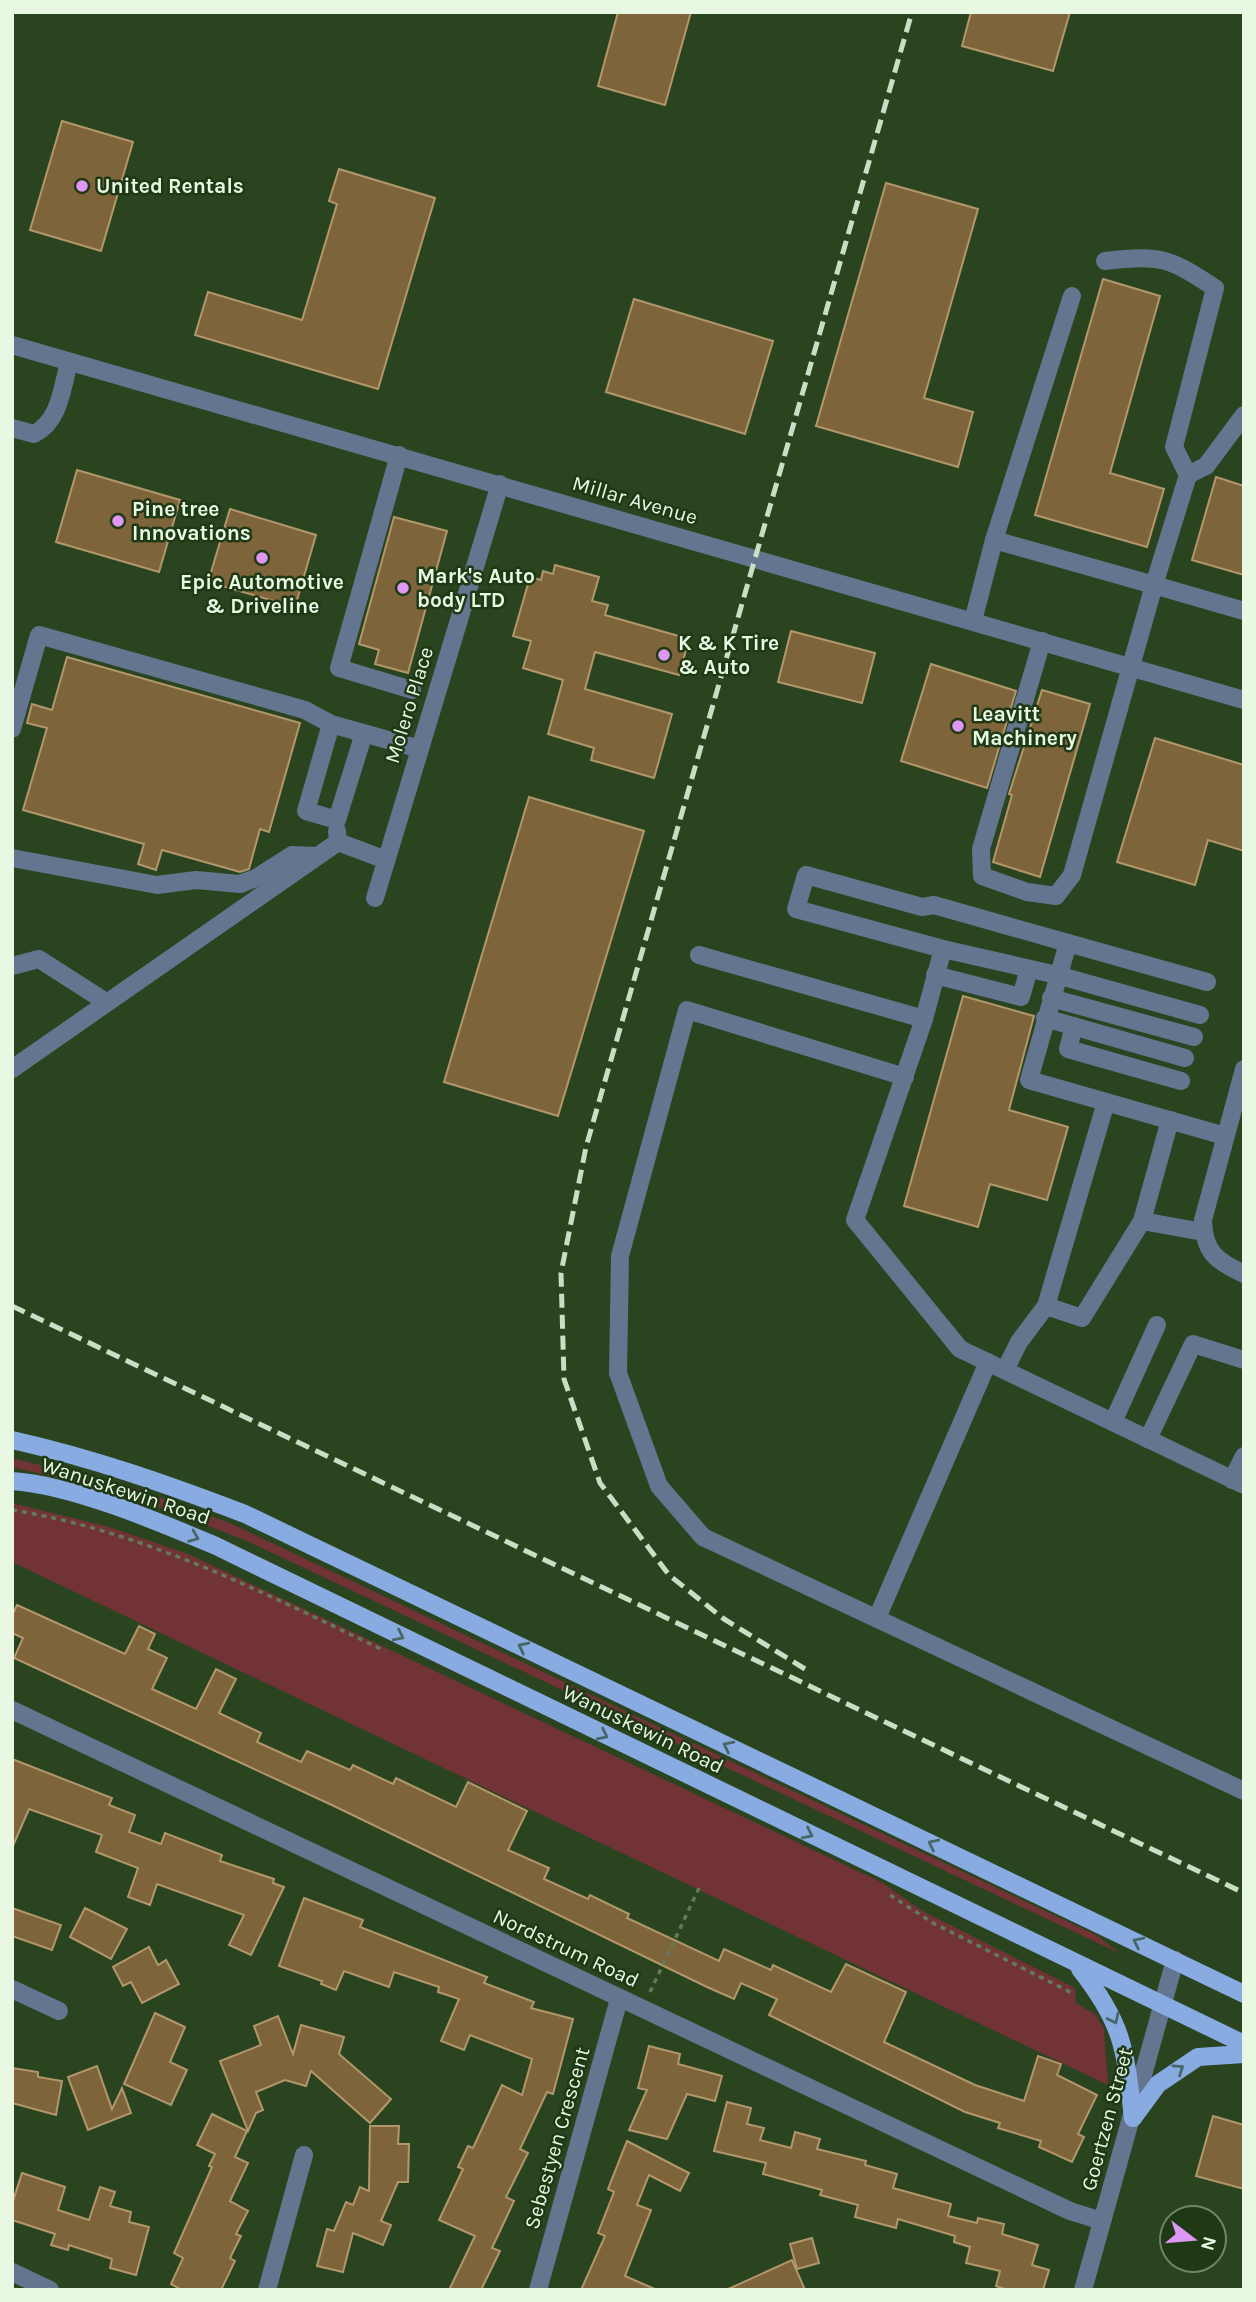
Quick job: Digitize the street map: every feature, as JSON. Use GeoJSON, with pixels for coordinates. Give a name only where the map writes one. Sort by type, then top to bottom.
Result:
{"type":"FeatureCollection","features":[{"type":"Feature","properties":{"kind":"main road","name":"Wanuskewin Road"},"geometry":{"type":"LineString","coordinates":[[12,1440],[151,1478],[245,1514],[1244,1994]]}},
{"type":"Feature","properties":{"kind":"main road","name":"Wanuskewin Road"},"geometry":{"type":"LineString","coordinates":[[12,1481],[35,1482],[158,1522],[216,1546],[1244,2044]]}},
{"type":"Feature","properties":{"kind":"main road"},"geometry":{"type":"LineString","coordinates":[[1076,1964],[1103,1998],[1121,2034],[1133,2118]]}},
{"type":"Feature","properties":{"kind":"main road"},"geometry":{"type":"LineString","coordinates":[[1133,2118],[1158,2084],[1198,2057],[1244,2054]]}},
{"type":"Feature","properties":{"kind":"street"},"geometry":{"type":"LineString","coordinates":[[1042,641],[981,849],[982,876],[1027,892],[1056,896],[1072,875],[1129,668],[1188,475],[1174,447],[1215,288],[1179,265],[1149,256],[1105,261]]}},
{"type":"Feature","properties":{"kind":"street"},"geometry":{"type":"LineString","coordinates":[[972,621],[1072,296]]}},
{"type":"Feature","properties":{"kind":"street","name":"Millar Avenue"},"geometry":{"type":"LineString","coordinates":[[12,345],[1244,700]]}},
{"type":"Feature","properties":{"kind":"street"},"geometry":{"type":"LineString","coordinates":[[12,428],[34,434],[47,428],[54,415],[69,362]]}},
{"type":"Feature","properties":{"kind":"street"},"geometry":{"type":"LineString","coordinates":[[1188,475],[1206,466],[1244,415]]}},
{"type":"Feature","properties":{"kind":"street"},"geometry":{"type":"LineString","coordinates":[[399,455],[339,668],[412,690]]}},
{"type":"Feature","properties":{"kind":"street","name":"Molero Place"},"geometry":{"type":"LineString","coordinates":[[375,898],[499,484]]}},
{"type":"Feature","properties":{"kind":"street"},"geometry":{"type":"LineString","coordinates":[[995,540],[1244,611]]}},
{"type":"Feature","properties":{"kind":"street"},"geometry":{"type":"LineString","coordinates":[[12,729],[39,635],[305,710],[331,724],[420,748]]}},
{"type":"Feature","properties":{"kind":"street"},"geometry":{"type":"LineString","coordinates":[[331,724],[306,810],[337,820]]}},
{"type":"Feature","properties":{"kind":"street"},"geometry":{"type":"LineString","coordinates":[[338,842],[337,820],[364,733]]}},
{"type":"Feature","properties":{"kind":"street"},"geometry":{"type":"LineString","coordinates":[[338,842],[386,860]]}},
{"type":"Feature","properties":{"kind":"street"},"geometry":{"type":"LineString","coordinates":[[12,1069],[338,842]]}},
{"type":"Feature","properties":{"kind":"street"},"geometry":{"type":"LineString","coordinates":[[12,858],[157,885],[196,880],[240,884],[256,878],[292,855],[317,856]]}},
{"type":"Feature","properties":{"kind":"street"},"geometry":{"type":"LineString","coordinates":[[1200,1015],[1057,975],[943,949],[796,909],[806,875],[922,907],[934,905],[1207,982]]}},
{"type":"Feature","properties":{"kind":"street"},"geometry":{"type":"LineString","coordinates":[[1068,943],[1029,1080],[1225,1136]]}},
{"type":"Feature","properties":{"kind":"street"},"geometry":{"type":"LineString","coordinates":[[943,949],[905,1077],[867,1175],[855,1220],[960,1349],[1238,1483],[1244,1456]]}},
{"type":"Feature","properties":{"kind":"street"},"geometry":{"type":"LineString","coordinates":[[699,955],[924,1018]]}},
{"type":"Feature","properties":{"kind":"street"},"geometry":{"type":"LineString","coordinates":[[12,966],[39,959],[106,1002]]}},
{"type":"Feature","properties":{"kind":"street"},"geometry":{"type":"LineString","coordinates":[[936,975],[1021,997],[1030,968]]}},
{"type":"Feature","properties":{"kind":"street"},"geometry":{"type":"LineString","coordinates":[[1051,998],[1194,1037]]}},
{"type":"Feature","properties":{"kind":"street"},"geometry":{"type":"LineString","coordinates":[[905,1077],[687,1010],[620,1256],[618,1373],[659,1486],[703,1537],[1244,1791]]}},
{"type":"Feature","properties":{"kind":"street"},"geometry":{"type":"LineString","coordinates":[[1045,1018],[1185,1058]]}},
{"type":"Feature","properties":{"kind":"street"},"geometry":{"type":"LineString","coordinates":[[1074,1026],[1068,1049],[1181,1081]]}},
{"type":"Feature","properties":{"kind":"street"},"geometry":{"type":"LineString","coordinates":[[1244,1069],[1206,1201],[1203,1232],[1213,1255],[1244,1274]]}},
{"type":"Feature","properties":{"kind":"street"},"geometry":{"type":"LineString","coordinates":[[1005,1370],[1019,1342],[1046,1306],[1106,1102]]}},
{"type":"Feature","properties":{"kind":"street"},"geometry":{"type":"LineString","coordinates":[[1046,1306],[1082,1318],[1142,1221],[1170,1121]]}},
{"type":"Feature","properties":{"kind":"street"},"geometry":{"type":"LineString","coordinates":[[1142,1221],[1203,1232]]}},
{"type":"Feature","properties":{"kind":"street"},"geometry":{"type":"LineString","coordinates":[[1112,1422],[1157,1325]]}},
{"type":"Feature","properties":{"kind":"street"},"geometry":{"type":"LineString","coordinates":[[1147,1439],[1194,1344],[1244,1360]]}},
{"type":"Feature","properties":{"kind":"street"},"geometry":{"type":"LineString","coordinates":[[877,1618],[988,1362]]}},
{"type":"Feature","properties":{"kind":"street","name":"Nordstrum Road"},"geometry":{"type":"LineString","coordinates":[[12,1710],[1058,2205],[1102,2221]]}},
{"type":"Feature","properties":{"kind":"street","name":"Goertzen Street"},"geometry":{"type":"LineString","coordinates":[[1083,2290],[1175,1960]]}},
{"type":"Feature","properties":{"kind":"street"},"geometry":{"type":"LineString","coordinates":[[12,1989],[59,2011]]}},
{"type":"Feature","properties":{"kind":"street","name":"Sebestyen Crescent"},"geometry":{"type":"LineString","coordinates":[[538,2290],[620,1998]]}},
{"type":"Feature","properties":{"kind":"street"},"geometry":{"type":"LineString","coordinates":[[267,2290],[304,2155]]}},
{"type":"Feature","properties":{"kind":"street"},"geometry":{"type":"LineString","coordinates":[[12,2272],[50,2290]]}},
{"type":"Feature","properties":{"kind":"path"},"geometry":{"type":"LineString","coordinates":[[12,1510],[41,1514],[124,1538],[195,1563],[395,1656]]}},
{"type":"Feature","properties":{"kind":"path"},"geometry":{"type":"LineString","coordinates":[[644,2010],[651,1988],[700,1886]]}},
{"type":"Feature","properties":{"kind":"path"},"geometry":{"type":"LineString","coordinates":[[879,1888],[933,1923],[1079,1998]]}},
{"type":"Feature","properties":{"kind":"shaded area"},"geometry":{"type":"Polygon","coordinates":[[[12,1458],[138,1489],[232,1524],[1098,1936],[1119,1953],[245,1540],[121,1493],[12,1467],[12,1458]]]}},
{"type":"Feature","properties":{"kind":"shaded area"},"geometry":{"type":"Polygon","coordinates":[[[12,1503],[109,1527],[188,1554],[883,1883],[922,1911],[1075,1988],[1076,2003],[1096,2015],[1104,2029],[1108,2085],[12,1562],[12,1503]]]}},
{"type":"Feature","properties":{"kind":"building"},"geometry":{"type":"Polygon","coordinates":[[[618,12],[691,12],[665,105],[598,86],[618,12]]]}},
{"type":"Feature","properties":{"kind":"building"},"geometry":{"type":"Polygon","coordinates":[[[971,12],[1070,12],[1053,71],[962,46],[971,12]]]}},
{"type":"Feature","properties":{"kind":"building","name":"United Rentals"},"geometry":{"type":"Polygon","coordinates":[[[62,121],[133,142],[101,251],[30,230],[62,121]]]}},
{"type":"Feature","properties":{"kind":"building"},"geometry":{"type":"Polygon","coordinates":[[[339,169],[435,198],[378,389],[195,335],[208,292],[302,320],[337,204],[329,201],[339,169]]]}},
{"type":"Feature","properties":{"kind":"building"},"geometry":{"type":"Polygon","coordinates":[[[886,183],[978,209],[924,398],[973,412],[958,467],[816,426],[886,183]]]}},
{"type":"Feature","properties":{"kind":"building"},"geometry":{"type":"Polygon","coordinates":[[[1103,279],[1160,296],[1110,473],[1164,489],[1147,547],[1035,515],[1103,279]]]}},
{"type":"Feature","properties":{"kind":"building"},"geometry":{"type":"Polygon","coordinates":[[[634,299],[773,341],[745,434],[606,392],[634,299]]]}},
{"type":"Feature","properties":{"kind":"building","name":"Pine tree Innovations"},"geometry":{"type":"Polygon","coordinates":[[[77,470],[180,500],[159,572],[56,542],[77,470]]]}},
{"type":"Feature","properties":{"kind":"building"},"geometry":{"type":"Polygon","coordinates":[[[1216,477],[1244,486],[1244,575],[1192,560],[1216,477]]]}},
{"type":"Feature","properties":{"kind":"building","name":"Epic Automotive & Driveline"},"geometry":{"type":"Polygon","coordinates":[[[230,509],[316,535],[295,607],[208,582],[230,509]]]}},
{"type":"Feature","properties":{"kind":"building","name":"Mark's Auto body LTD"},"geometry":{"type":"Polygon","coordinates":[[[394,517],[447,531],[408,673],[375,664],[379,650],[359,644],[394,517]]]}},
{"type":"Feature","properties":{"kind":"building"},"geometry":{"type":"Polygon","coordinates":[[[555,565],[599,577],[592,601],[608,605],[605,615],[689,639],[679,675],[595,652],[585,689],[672,714],[654,778],[591,760],[594,748],[548,734],[563,680],[523,668],[531,641],[513,636],[530,577],[541,580],[543,571],[553,574],[555,565]]]}},
{"type":"Feature","properties":{"kind":"building"},"geometry":{"type":"Polygon","coordinates":[[[791,631],[875,653],[862,703],[778,682],[791,631]]]}},
{"type":"Feature","properties":{"kind":"building"},"geometry":{"type":"Polygon","coordinates":[[[67,657],[300,723],[269,832],[260,829],[249,869],[240,872],[162,850],[156,870],[138,864],[144,844],[23,810],[47,728],[27,723],[32,704],[52,710],[67,657]]]}},
{"type":"Feature","properties":{"kind":"building","name":"Leavitt Machinery"},"geometry":{"type":"Polygon","coordinates":[[[931,664],[1016,691],[987,788],[901,761],[931,664]]]}},
{"type":"Feature","properties":{"kind":"building"},"geometry":{"type":"Polygon","coordinates":[[[1042,690],[1090,704],[1040,877],[993,862],[1012,795],[1009,794],[1042,690]]]}},
{"type":"Feature","properties":{"kind":"building"},"geometry":{"type":"Polygon","coordinates":[[[1155,738],[1244,765],[1244,851],[1208,840],[1195,885],[1117,862],[1155,738]]]}},
{"type":"Feature","properties":{"kind":"building"},"geometry":{"type":"Polygon","coordinates":[[[529,797],[644,831],[558,1116],[444,1082],[529,797]]]}},
{"type":"Feature","properties":{"kind":"building"},"geometry":{"type":"Polygon","coordinates":[[[963,996],[1034,1016],[1009,1110],[1068,1127],[1047,1200],[990,1184],[978,1227],[904,1206],[963,996]]]}},
{"type":"Feature","properties":{"kind":"building"},"geometry":{"type":"Polygon","coordinates":[[[17,1605],[125,1654],[139,1626],[155,1634],[148,1649],[167,1658],[152,1689],[196,1709],[216,1669],[236,1679],[219,1713],[261,1733],[257,1742],[301,1762],[307,1751],[350,1770],[353,1765],[393,1784],[396,1778],[456,1807],[468,1782],[527,1811],[508,1850],[549,1868],[544,1879],[588,1899],[590,1895],[629,1914],[627,1918],[719,1961],[724,1949],[771,1970],[773,1965],[831,1992],[846,1964],[906,1992],[884,2042],[975,2085],[1024,2101],[1038,2056],[1061,2064],[1057,2075],[1097,2095],[1078,2134],[1084,2137],[1072,2162],[1039,2147],[1041,2141],[998,2128],[1000,2123],[965,2112],[769,2015],[777,1999],[741,1983],[734,1999],[707,1987],[334,1806],[14,1658],[23,1638],[12,1633],[12,1616],[17,1605]]]}},
{"type":"Feature","properties":{"kind":"building"},"geometry":{"type":"Polygon","coordinates":[[[12,1759],[112,1798],[109,1805],[135,1815],[129,1832],[161,1844],[165,1833],[222,1855],[220,1861],[274,1879],[273,1883],[284,1887],[251,1955],[229,1945],[244,1915],[157,1884],[150,1905],[128,1897],[138,1868],[96,1852],[102,1835],[29,1809],[12,1848],[12,1759]]]}},
{"type":"Feature","properties":{"kind":"building"},"geometry":{"type":"Polygon","coordinates":[[[304,1898],[363,1920],[360,1927],[487,1977],[484,1983],[534,2002],[531,2008],[573,2019],[553,2094],[547,2092],[520,2149],[528,2153],[506,2197],[514,2201],[492,2248],[500,2251],[481,2290],[449,2290],[475,2236],[439,2220],[463,2169],[458,2167],[468,2146],[473,2148],[502,2085],[522,2095],[532,2059],[470,2035],[464,2050],[441,2041],[459,1999],[438,1992],[439,1987],[394,1972],[389,1987],[344,1971],[336,1990],[321,1984],[322,1981],[279,1966],[304,1898]]]}},
{"type":"Feature","properties":{"kind":"building"},"geometry":{"type":"Polygon","coordinates":[[[12,1908],[61,1925],[52,1950],[12,1936],[12,1908]]]}},
{"type":"Feature","properties":{"kind":"building"},"geometry":{"type":"Polygon","coordinates":[[[85,1908],[127,1929],[111,1959],[70,1937],[85,1908]]]}},
{"type":"Feature","properties":{"kind":"building"},"geometry":{"type":"Polygon","coordinates":[[[149,1947],[158,1965],[166,1960],[179,1984],[142,2003],[131,1982],[123,1986],[113,1967],[149,1947]]]}},
{"type":"Feature","properties":{"kind":"building"},"geometry":{"type":"Polygon","coordinates":[[[155,2013],[185,2027],[170,2062],[187,2070],[171,2105],[124,2084],[155,2013]]]}},
{"type":"Feature","properties":{"kind":"building"},"geometry":{"type":"Polygon","coordinates":[[[278,2016],[293,2054],[301,2025],[344,2037],[339,2054],[391,2099],[370,2123],[311,2071],[306,2086],[285,2080],[256,2092],[263,2110],[256,2113],[248,2131],[220,2061],[261,2045],[254,2026],[278,2016]]]}},
{"type":"Feature","properties":{"kind":"building"},"geometry":{"type":"Polygon","coordinates":[[[649,2046],[680,2054],[678,2064],[722,2076],[715,2101],[687,2094],[667,2139],[629,2130],[647,2090],[638,2088],[649,2046]]]}},
{"type":"Feature","properties":{"kind":"building"},"geometry":{"type":"Polygon","coordinates":[[[97,2066],[112,2109],[122,2088],[131,2113],[88,2130],[68,2077],[97,2066]]]}},
{"type":"Feature","properties":{"kind":"building"},"geometry":{"type":"Polygon","coordinates":[[[12,2068],[38,2072],[38,2077],[62,2081],[56,2115],[12,2103],[12,2068]]]}},
{"type":"Feature","properties":{"kind":"building"},"geometry":{"type":"Polygon","coordinates":[[[727,2102],[751,2108],[747,2124],[764,2128],[760,2140],[791,2148],[795,2132],[820,2139],[817,2149],[866,2161],[865,2165],[897,2174],[893,2188],[951,2204],[948,2216],[977,2223],[978,2218],[1004,2224],[1002,2234],[1038,2245],[1032,2265],[1049,2270],[1043,2290],[1008,2290],[996,2286],[1000,2271],[966,2263],[970,2247],[954,2242],[955,2236],[898,2219],[896,2228],[855,2217],[858,2205],[820,2195],[822,2190],[763,2174],[766,2163],[714,2151],[727,2102]]]}},
{"type":"Feature","properties":{"kind":"building"},"geometry":{"type":"Polygon","coordinates":[[[212,2114],[247,2131],[235,2157],[248,2163],[230,2201],[248,2211],[236,2234],[241,2236],[230,2258],[235,2261],[221,2290],[182,2290],[171,2284],[183,2258],[174,2253],[212,2167],[209,2166],[215,2154],[197,2145],[212,2114]]]}},
{"type":"Feature","properties":{"kind":"building"},"geometry":{"type":"Polygon","coordinates":[[[1213,2116],[1244,2125],[1244,2189],[1196,2176],[1213,2116]]]}},
{"type":"Feature","properties":{"kind":"building"},"geometry":{"type":"Polygon","coordinates":[[[370,2126],[399,2126],[398,2144],[409,2144],[408,2182],[398,2182],[381,2221],[391,2225],[383,2245],[353,2233],[343,2272],[317,2266],[327,2229],[334,2231],[346,2202],[353,2205],[360,2187],[369,2191],[370,2126]]]}},
{"type":"Feature","properties":{"kind":"building"},"geometry":{"type":"Polygon","coordinates":[[[627,2141],[689,2173],[680,2191],[649,2175],[637,2205],[651,2210],[625,2276],[657,2290],[581,2290],[605,2236],[598,2233],[614,2192],[608,2189],[627,2141]]]}},
{"type":"Feature","properties":{"kind":"building"},"geometry":{"type":"Polygon","coordinates":[[[22,2173],[65,2187],[58,2210],[89,2220],[100,2187],[115,2192],[110,2206],[131,2212],[129,2222],[149,2227],[136,2275],[110,2268],[112,2259],[69,2245],[68,2250],[51,2245],[55,2234],[12,2220],[12,2204],[22,2173]]]}},
{"type":"Feature","properties":{"kind":"building"},"geometry":{"type":"Polygon","coordinates":[[[812,2238],[819,2263],[797,2269],[790,2244],[812,2238]]]}},
{"type":"Feature","properties":{"kind":"building"},"geometry":{"type":"Polygon","coordinates":[[[792,2260],[805,2290],[726,2290],[792,2260]]]}},
{"type":"Feature","properties":{"kind":"railway"},"geometry":{"type":"LineString","coordinates":[[805,1669],[724,1619],[669,1575],[600,1483],[564,1379],[561,1273],[586,1147],[912,12]]}},
{"type":"Feature","properties":{"kind":"railway"},"geometry":{"type":"LineString","coordinates":[[12,1306],[1244,1893]]}},
{"type":"Feature","properties":{"kind":"place","name":"United Rentals"},"geometry":{"type":"Point","coordinates":[82,186]}},
{"type":"Feature","properties":{"kind":"place","name":"Pine tree Innovations"},"geometry":{"type":"Point","coordinates":[118,521]}},
{"type":"Feature","properties":{"kind":"place","name":"Epic Automotive & Driveline"},"geometry":{"type":"Point","coordinates":[262,558]}},
{"type":"Feature","properties":{"kind":"place","name":"Mark's Auto body LTD"},"geometry":{"type":"Point","coordinates":[403,588]}},
{"type":"Feature","properties":{"kind":"place","name":"K & K Tire & Auto"},"geometry":{"type":"Point","coordinates":[664,655]}},
{"type":"Feature","properties":{"kind":"place","name":"Leavitt Machinery"},"geometry":{"type":"Point","coordinates":[958,726]}}]}
